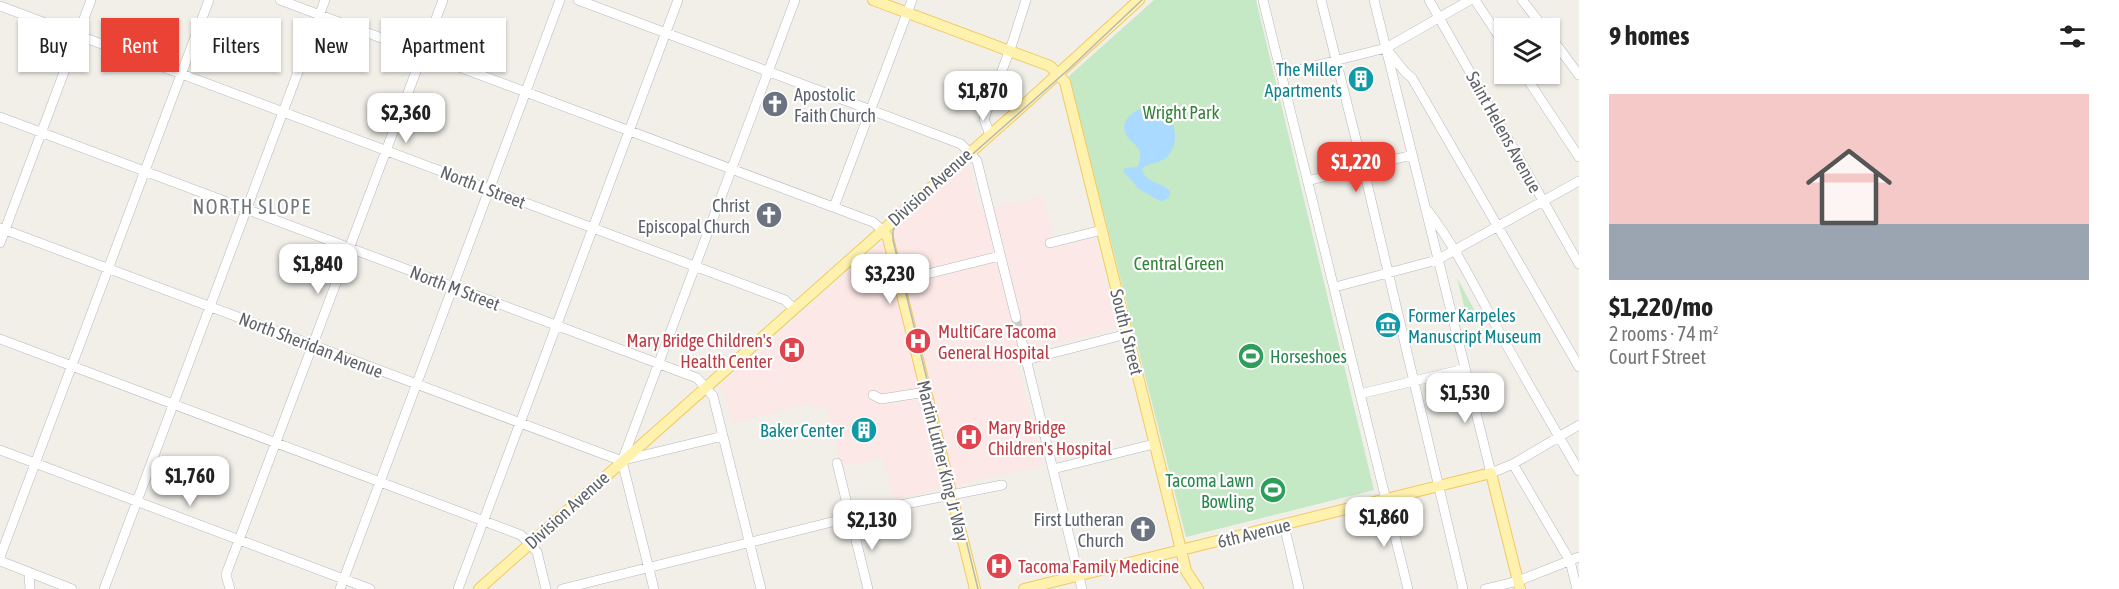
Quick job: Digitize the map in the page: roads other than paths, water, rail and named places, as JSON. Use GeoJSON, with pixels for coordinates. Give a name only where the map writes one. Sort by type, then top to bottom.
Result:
{"type":"FeatureCollection","features":[{"type":"Feature","properties":{"kind":"main road"},"geometry":{"type":"LineString","coordinates":[[873,0],[1050,66],[1058,74]]}},
{"type":"Feature","properties":{"kind":"main road","name":"Division Avenue"},"geometry":{"type":"LineString","coordinates":[[479,589],[1139,0]]}},
{"type":"Feature","properties":{"kind":"main road","name":"South I Street"},"geometry":{"type":"LineString","coordinates":[[1058,74],[1065,82],[1186,571],[1198,589]]}},
{"type":"Feature","properties":{"kind":"main road","name":"Martin Luther King Jr Way"},"geometry":{"type":"LineString","coordinates":[[882,230],[888,238],[975,589]]}},
{"type":"Feature","properties":{"kind":"main road"},"geometry":{"type":"LineString","coordinates":[[1491,473],[1519,585]]}},
{"type":"Feature","properties":{"kind":"main road","name":"6th Avenue"},"geometry":{"type":"LineString","coordinates":[[1024,589],[1439,488],[1491,473]]}},
{"type":"Feature","properties":{"kind":"street"},"geometry":{"type":"LineString","coordinates":[[84,18],[91,0]]}},
{"type":"Feature","properties":{"kind":"street"},"geometry":{"type":"LineString","coordinates":[[0,557],[209,0]]}},
{"type":"Feature","properties":{"kind":"street"},"geometry":{"type":"LineString","coordinates":[[280,0],[381,38]]}},
{"type":"Feature","properties":{"kind":"street"},"geometry":{"type":"LineString","coordinates":[[104,589],[326,0]]}},
{"type":"Feature","properties":{"kind":"street"},"geometry":{"type":"LineString","coordinates":[[436,18],[443,0]]}},
{"type":"Feature","properties":{"kind":"street"},"geometry":{"type":"LineString","coordinates":[[340,589],[560,0]]}},
{"type":"Feature","properties":{"kind":"street"},"geometry":{"type":"LineString","coordinates":[[578,0],[961,144],[977,161],[1016,318]]}},
{"type":"Feature","properties":{"kind":"street"},"geometry":{"type":"LineString","coordinates":[[458,589],[678,0]]}},
{"type":"Feature","properties":{"kind":"street"},"geometry":{"type":"LineString","coordinates":[[654,589],[622,461],[795,0]]}},
{"type":"Feature","properties":{"kind":"street"},"geometry":{"type":"LineString","coordinates":[[834,207],[912,0]]}},
{"type":"Feature","properties":{"kind":"street"},"geometry":{"type":"LineString","coordinates":[[990,135],[984,118],[1010,51],[1026,0]]}},
{"type":"Feature","properties":{"kind":"street"},"geometry":{"type":"LineString","coordinates":[[1263,0],[1408,589]]}},
{"type":"Feature","properties":{"kind":"street"},"geometry":{"type":"LineString","coordinates":[[1321,0],[1363,166],[1463,589]]}},
{"type":"Feature","properties":{"kind":"street"},"geometry":{"type":"LineString","coordinates":[[1374,0],[1491,473]]}},
{"type":"Feature","properties":{"kind":"street","name":"Saint Helens Avenue"},"geometry":{"type":"LineString","coordinates":[[1429,0],[1579,264]]}},
{"type":"Feature","properties":{"kind":"street"},"geometry":{"type":"LineString","coordinates":[[1282,74],[1386,48],[1470,0]]}},
{"type":"Feature","properties":{"kind":"street"},"geometry":{"type":"LineString","coordinates":[[1475,0],[1494,29]]}},
{"type":"Feature","properties":{"kind":"street"},"geometry":{"type":"LineString","coordinates":[[1522,0],[1536,18]]}},
{"type":"Feature","properties":{"kind":"street","name":"North L Street"},"geometry":{"type":"LineString","coordinates":[[0,6],[32,18]]}},
{"type":"Feature","properties":{"kind":"street","name":"North L Street"},"geometry":{"type":"LineString","coordinates":[[89,39],[784,300],[794,309]]}},
{"type":"Feature","properties":{"kind":"street"},"geometry":{"type":"LineString","coordinates":[[1386,48],[1412,78],[1579,367]]}},
{"type":"Feature","properties":{"kind":"street"},"geometry":{"type":"LineString","coordinates":[[1560,49],[1579,75]]}},
{"type":"Feature","properties":{"kind":"street"},"geometry":{"type":"LineString","coordinates":[[0,243],[2,229],[64,72]]}},
{"type":"Feature","properties":{"kind":"street"},"geometry":{"type":"LineString","coordinates":[[230,589],[226,575],[416,72]]}},
{"type":"Feature","properties":{"kind":"street"},"geometry":{"type":"LineString","coordinates":[[472,72],[873,222],[882,230]]}},
{"type":"Feature","properties":{"kind":"street"},"geometry":{"type":"LineString","coordinates":[[1531,84],[1579,157]]}},
{"type":"Feature","properties":{"kind":"street","name":"North M Street"},"geometry":{"type":"LineString","coordinates":[[0,117],[697,378],[705,387]]}},
{"type":"Feature","properties":{"kind":"street"},"geometry":{"type":"LineString","coordinates":[[1307,181],[1412,155]]}},
{"type":"Feature","properties":{"kind":"street"},"geometry":{"type":"LineString","coordinates":[[1335,287],[1437,260],[1579,181]]}},
{"type":"Feature","properties":{"kind":"street"},"geometry":{"type":"LineString","coordinates":[[1425,208],[1455,251],[1579,471]]}},
{"type":"Feature","properties":{"kind":"street","name":"North Sheridan Avenue"},"geometry":{"type":"LineString","coordinates":[[2,229],[622,461]]}},
{"type":"Feature","properties":{"kind":"street"},"geometry":{"type":"LineString","coordinates":[[1050,243],[1102,230]]}},
{"type":"Feature","properties":{"kind":"street"},"geometry":{"type":"LineString","coordinates":[[899,281],[1000,256]]}},
{"type":"Feature","properties":{"kind":"street"},"geometry":{"type":"LineString","coordinates":[[1026,360],[1127,334]]}},
{"type":"Feature","properties":{"kind":"street"},"geometry":{"type":"LineString","coordinates":[[1021,338],[1082,589]]}},
{"type":"Feature","properties":{"kind":"street"},"geometry":{"type":"LineString","coordinates":[[0,339],[521,535],[537,552],[546,589]]}},
{"type":"Feature","properties":{"kind":"street"},"geometry":{"type":"LineString","coordinates":[[1360,394],[1464,369]]}},
{"type":"Feature","properties":{"kind":"street"},"geometry":{"type":"LineString","coordinates":[[705,387],[713,396],[760,589]]}},
{"type":"Feature","properties":{"kind":"street"},"geometry":{"type":"LineString","coordinates":[[873,395],[881,399],[926,392]]}},
{"type":"Feature","properties":{"kind":"street","name":"6th Avenue"},"geometry":{"type":"LineString","coordinates":[[1491,473],[1513,464],[1579,425]]}},
{"type":"Feature","properties":{"kind":"street"},"geometry":{"type":"LineString","coordinates":[[622,461],[723,436]]}},
{"type":"Feature","properties":{"kind":"street"},"geometry":{"type":"LineString","coordinates":[[1053,469],[1154,444]]}},
{"type":"Feature","properties":{"kind":"street"},"geometry":{"type":"LineString","coordinates":[[0,450],[370,589]]}},
{"type":"Feature","properties":{"kind":"street"},"geometry":{"type":"LineString","coordinates":[[837,463],[868,589]]}},
{"type":"Feature","properties":{"kind":"street"},"geometry":{"type":"LineString","coordinates":[[1513,464],[1574,559],[1577,589]]}},
{"type":"Feature","properties":{"kind":"street"},"geometry":{"type":"LineString","coordinates":[[562,589],[942,496],[1002,485]]}},
{"type":"Feature","properties":{"kind":"street"},"geometry":{"type":"LineString","coordinates":[[1284,525],[1299,589]]}},
{"type":"Feature","properties":{"kind":"street"},"geometry":{"type":"LineString","coordinates":[[1485,589],[1519,585],[1574,559]]}},
{"type":"Feature","properties":{"kind":"street"},"geometry":{"type":"LineString","coordinates":[[0,561],[72,589]]}},
{"type":"Feature","properties":{"kind":"street"},"geometry":{"type":"LineString","coordinates":[[28,573],[30,589]]}},
{"type":"Feature","properties":{"kind":"water"},"geometry":{"type":"Polygon","coordinates":[[[1147,107],[1165,113],[1172,123],[1175,135],[1173,147],[1167,157],[1142,169],[1146,177],[1170,191],[1168,198],[1160,201],[1139,189],[1123,171],[1125,168],[1137,167],[1140,158],[1138,148],[1125,132],[1125,122],[1132,114],[1147,107]]]}},
{"type":"Feature","properties":{"kind":"tunnel"},"geometry":{"type":"LineString","coordinates":[[1016,318],[1021,338]]}},
{"type":"Feature","properties":{"kind":"tram line"},"geometry":{"type":"LineString","coordinates":[[978,589],[893,240],[893,231],[899,219],[1069,69],[1142,0]]}},
{"type":"Feature","properties":{"kind":"place","name":"The Miller Apartments"},"geometry":{"type":"Point","coordinates":[1361,79]}},
{"type":"Feature","properties":{"kind":"place","name":"Apostolic Faith Church"},"geometry":{"type":"Point","coordinates":[775,104]}},
{"type":"Feature","properties":{"kind":"place","name":"Christ Episcopal Church"},"geometry":{"type":"Point","coordinates":[769,215]}},
{"type":"Feature","properties":{"kind":"place","name":"Former Karpeles Manuscript Museum"},"geometry":{"type":"Point","coordinates":[1388,325]}},
{"type":"Feature","properties":{"kind":"place","name":"MultiCare Tacoma General Hospital"},"geometry":{"type":"Point","coordinates":[918,341]}},
{"type":"Feature","properties":{"kind":"place","name":"Mary Bridge Children's Health Center"},"geometry":{"type":"Point","coordinates":[792,350]}},
{"type":"Feature","properties":{"kind":"place","name":"Horseshoes"},"geometry":{"type":"Point","coordinates":[1251,356]}},
{"type":"Feature","properties":{"kind":"place","name":"Baker Center"},"geometry":{"type":"Point","coordinates":[864,430]}},
{"type":"Feature","properties":{"kind":"place","name":"Mary Bridge Children's Hospital"},"geometry":{"type":"Point","coordinates":[969,437]}},
{"type":"Feature","properties":{"kind":"place","name":"Tacoma Lawn Bowling"},"geometry":{"type":"Point","coordinates":[1273,490]}},
{"type":"Feature","properties":{"kind":"place","name":"First Lutheran Church"},"geometry":{"type":"Point","coordinates":[1143,529]}},
{"type":"Feature","properties":{"kind":"place","name":"Tacoma Family Medicine"},"geometry":{"type":"Point","coordinates":[999,566]}},
{"type":"Feature","properties":{"kind":"district","name":"NORTH SLOPE"},"geometry":{"type":"Point","coordinates":[252,206]}},
{"type":"Feature","properties":{"kind":"park label","name":"Wright Park"},"geometry":{"type":"Point","coordinates":[1181,112]}},
{"type":"Feature","properties":{"kind":"park label","name":"Central Green"},"geometry":{"type":"Point","coordinates":[1179,263]}}]}
